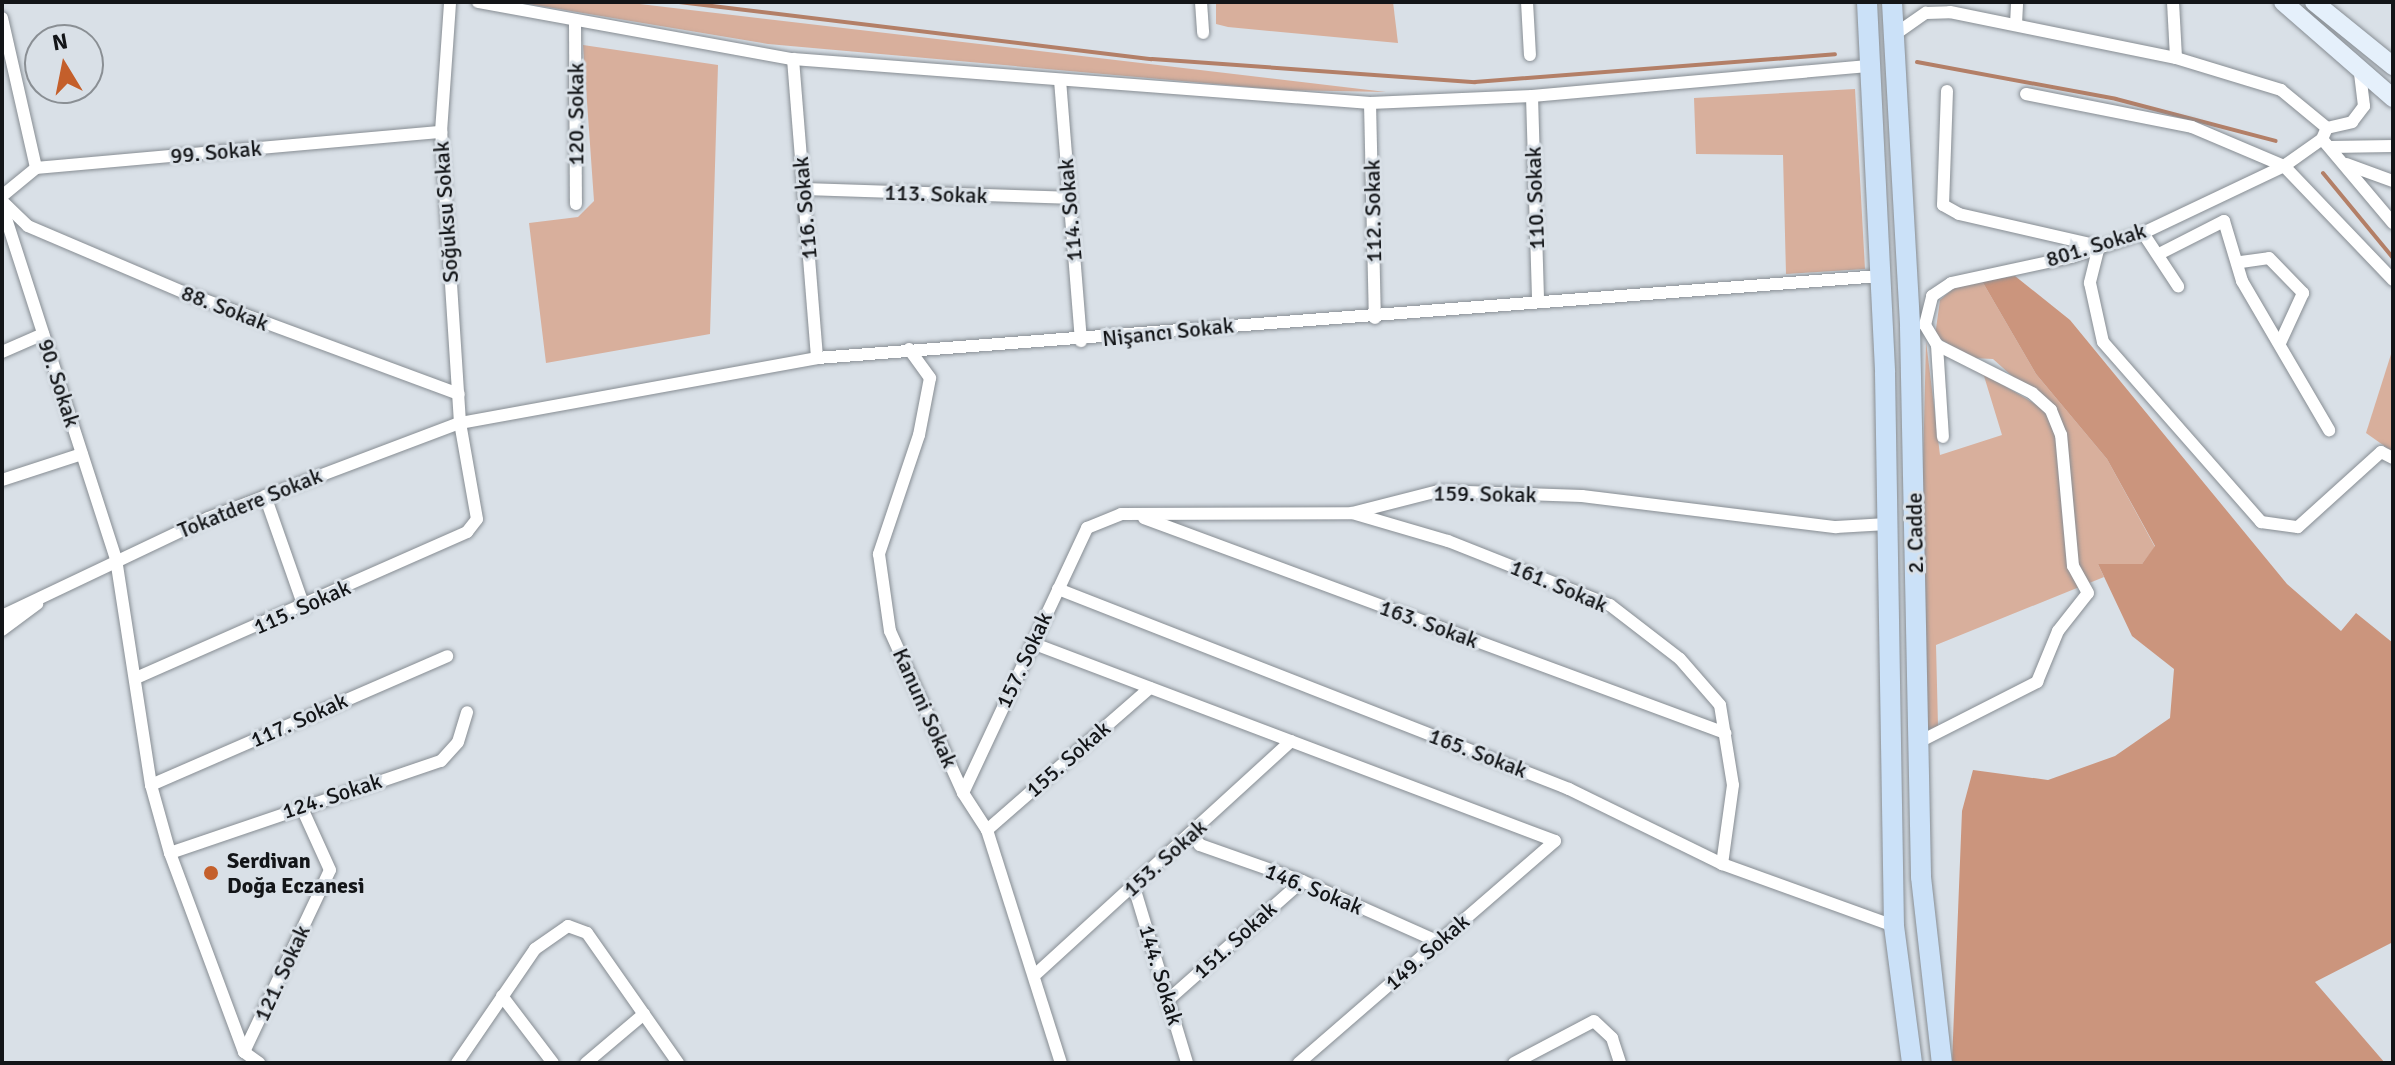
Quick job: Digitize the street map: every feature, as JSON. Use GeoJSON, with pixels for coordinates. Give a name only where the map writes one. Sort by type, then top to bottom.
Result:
{"type":"FeatureCollection","features":[{"type":"Feature","properties":{"kind":"main road","name":"2. Cadde"},"geometry":{"type":"LineString","coordinates":[[1867,2],[1881,276],[1894,926],[1912,1063]]}},
{"type":"Feature","properties":{"kind":"main road","name":"2. Cadde"},"geometry":{"type":"LineString","coordinates":[[1892,2],[1917,326],[1917,743],[1925,946],[1942,1063]]}},
{"type":"Feature","properties":{"kind":"main road"},"geometry":{"type":"LineString","coordinates":[[2283,2],[2393,98]]}},
{"type":"Feature","properties":{"kind":"main road"},"geometry":{"type":"LineString","coordinates":[[2321,4],[2393,66]]}},
{"type":"Feature","properties":{"kind":"street","name":"Soğuksu Sokak"},"geometry":{"type":"LineString","coordinates":[[450,2],[441,132],[460,423],[477,519],[467,532]]}},
{"type":"Feature","properties":{"kind":"street"},"geometry":{"type":"LineString","coordinates":[[478,2],[575,23],[793,59],[1370,103],[1532,96],[1871,66]]}},
{"type":"Feature","properties":{"kind":"street"},"geometry":{"type":"LineString","coordinates":[[1201,2],[1203,33]]}},
{"type":"Feature","properties":{"kind":"street"},"geometry":{"type":"LineString","coordinates":[[1527,2],[1530,55]]}},
{"type":"Feature","properties":{"kind":"street"},"geometry":{"type":"LineString","coordinates":[[2016,24],[2017,2]]}},
{"type":"Feature","properties":{"kind":"street"},"geometry":{"type":"LineString","coordinates":[[2173,2],[2176,58]]}},
{"type":"Feature","properties":{"kind":"street"},"geometry":{"type":"LineString","coordinates":[[1894,35],[1926,13],[2016,24],[2176,58],[2281,90],[2326,138],[2393,223]]}},
{"type":"Feature","properties":{"kind":"street"},"geometry":{"type":"LineString","coordinates":[[2,18],[36,168],[2,201]]}},
{"type":"Feature","properties":{"kind":"street","name":"120. Sokak"},"geometry":{"type":"LineString","coordinates":[[575,23],[576,204]]}},
{"type":"Feature","properties":{"kind":"street","name":"116. Sokak"},"geometry":{"type":"LineString","coordinates":[[793,59],[817,358]]}},
{"type":"Feature","properties":{"kind":"street","name":"801. Sokak"},"geometry":{"type":"LineString","coordinates":[[1917,326],[1932,296],[1951,283],[2143,233],[2284,166],[2352,122],[2364,106],[2359,67]]}},
{"type":"Feature","properties":{"kind":"street","name":"114. Sokak"},"geometry":{"type":"LineString","coordinates":[[1060,80],[1081,341]]}},
{"type":"Feature","properties":{"kind":"street"},"geometry":{"type":"LineString","coordinates":[[1947,91],[1943,205],[1959,214],[2099,246],[2091,263],[2091,305],[2103,342],[2247,510],[2275,528],[2298,527],[2387,455]]}},
{"type":"Feature","properties":{"kind":"street"},"geometry":{"type":"LineString","coordinates":[[2026,94],[2192,127],[2284,166],[2393,280]]}},
{"type":"Feature","properties":{"kind":"street","name":"110. Sokak"},"geometry":{"type":"LineString","coordinates":[[1532,96],[1538,299]]}},
{"type":"Feature","properties":{"kind":"street","name":"112. Sokak"},"geometry":{"type":"LineString","coordinates":[[1370,103],[1375,318]]}},
{"type":"Feature","properties":{"kind":"street","name":"99. Sokak"},"geometry":{"type":"LineString","coordinates":[[36,168],[441,132]]}},
{"type":"Feature","properties":{"kind":"street"},"geometry":{"type":"LineString","coordinates":[[2326,138],[2393,146]]}},
{"type":"Feature","properties":{"kind":"street"},"geometry":{"type":"LineString","coordinates":[[2343,162],[2393,181]]}},
{"type":"Feature","properties":{"kind":"street","name":"113. Sokak"},"geometry":{"type":"LineString","coordinates":[[803,189],[1069,198]]}},
{"type":"Feature","properties":{"kind":"street","name":"88. Sokak"},"geometry":{"type":"LineString","coordinates":[[2,201],[28,226],[183,292],[459,394]]}},
{"type":"Feature","properties":{"kind":"street","name":"90. Sokak"},"geometry":{"type":"LineString","coordinates":[[2,201],[116,559],[151,785],[170,853],[244,1052]]}},
{"type":"Feature","properties":{"kind":"street"},"geometry":{"type":"LineString","coordinates":[[2159,254],[2224,221],[2241,262],[2242,281],[2329,430]]}},
{"type":"Feature","properties":{"kind":"street"},"geometry":{"type":"LineString","coordinates":[[2143,233],[2178,286]]}},
{"type":"Feature","properties":{"kind":"street"},"geometry":{"type":"LineString","coordinates":[[2241,262],[2269,258],[2303,293],[2280,343]]}},
{"type":"Feature","properties":{"kind":"street","name":"Nişancı Sokak"},"geometry":{"type":"LineString","coordinates":[[460,423],[817,358],[909,349],[1081,341],[1204,326],[1375,318],[1538,299],[1881,276]]}},
{"type":"Feature","properties":{"kind":"street"},"geometry":{"type":"LineString","coordinates":[[1917,326],[1937,345],[2032,393],[2051,410],[2061,435],[2073,566],[2088,593],[2058,631],[2037,682],[1917,743]]}},
{"type":"Feature","properties":{"kind":"street"},"geometry":{"type":"LineString","coordinates":[[2,352],[43,334]]}},
{"type":"Feature","properties":{"kind":"street"},"geometry":{"type":"LineString","coordinates":[[1937,345],[1943,437]]}},
{"type":"Feature","properties":{"kind":"street","name":"Kanuni Sokak"},"geometry":{"type":"LineString","coordinates":[[909,349],[930,378],[919,435],[879,554],[890,631],[963,793],[987,830],[1037,973],[1061,1063]]}},
{"type":"Feature","properties":{"kind":"street","name":"Tokatdere Sokak"},"geometry":{"type":"LineString","coordinates":[[2,616],[116,559],[265,496],[460,423]]}},
{"type":"Feature","properties":{"kind":"street"},"geometry":{"type":"LineString","coordinates":[[2,480],[82,454]]}},
{"type":"Feature","properties":{"kind":"street","name":"159. Sokak"},"geometry":{"type":"LineString","coordinates":[[1087,528],[1133,515],[1352,513],[1438,491],[1582,496],[1836,527],[1887,524]]}},
{"type":"Feature","properties":{"kind":"street"},"geometry":{"type":"LineString","coordinates":[[265,496],[304,607]]}},
{"type":"Feature","properties":{"kind":"street","name":"161. Sokak"},"geometry":{"type":"LineString","coordinates":[[1352,513],[1448,541],[1610,605],[1680,659],[1720,705],[1733,785],[1722,864]]}},
{"type":"Feature","properties":{"kind":"street","name":"163. Sokak"},"geometry":{"type":"LineString","coordinates":[[1133,515],[1725,733]]}},
{"type":"Feature","properties":{"kind":"street","name":"157. Sokak"},"geometry":{"type":"LineString","coordinates":[[963,793],[1087,528]]}},
{"type":"Feature","properties":{"kind":"street","name":"115. Sokak"},"geometry":{"type":"LineString","coordinates":[[136,678],[304,607],[467,532]]}},
{"type":"Feature","properties":{"kind":"street","name":"165. Sokak"},"geometry":{"type":"LineString","coordinates":[[1058,589],[1569,789],[1722,864],[1894,926]]}},
{"type":"Feature","properties":{"kind":"street","name":"Tokatdere Sokak"},"geometry":{"type":"LineString","coordinates":[[2,630],[45,597]]}},
{"type":"Feature","properties":{"kind":"street"},"geometry":{"type":"LineString","coordinates":[[1032,643],[1291,741]]}},
{"type":"Feature","properties":{"kind":"street","name":"117. Sokak"},"geometry":{"type":"LineString","coordinates":[[151,785],[447,656]]}},
{"type":"Feature","properties":{"kind":"street","name":"155. Sokak"},"geometry":{"type":"LineString","coordinates":[[987,830],[1150,688]]}},
{"type":"Feature","properties":{"kind":"street","name":"124. Sokak"},"geometry":{"type":"LineString","coordinates":[[170,853],[441,761],[458,742],[467,712]]}},
{"type":"Feature","properties":{"kind":"street","name":"153. Sokak"},"geometry":{"type":"LineString","coordinates":[[1037,973],[1192,835],[1291,741]]}},
{"type":"Feature","properties":{"kind":"street","name":"149. Sokak"},"geometry":{"type":"LineString","coordinates":[[1291,741],[1555,841],[1299,1063]]}},
{"type":"Feature","properties":{"kind":"street","name":"121. Sokak"},"geometry":{"type":"LineString","coordinates":[[244,1052],[330,870],[301,806]]}},
{"type":"Feature","properties":{"kind":"street","name":"146. Sokak"},"geometry":{"type":"LineString","coordinates":[[1192,835],[1200,845],[1302,881],[1439,942]]}},
{"type":"Feature","properties":{"kind":"street","name":"151. Sokak"},"geometry":{"type":"LineString","coordinates":[[1168,1000],[1302,881]]}},
{"type":"Feature","properties":{"kind":"street","name":"144. Sokak"},"geometry":{"type":"LineString","coordinates":[[1134,887],[1187,1063]]}},
{"type":"Feature","properties":{"kind":"street"},"geometry":{"type":"LineString","coordinates":[[457,1063],[535,949],[568,926],[587,933],[678,1063]]}},
{"type":"Feature","properties":{"kind":"street"},"geometry":{"type":"LineString","coordinates":[[502,996],[553,1063]]}},
{"type":"Feature","properties":{"kind":"street"},"geometry":{"type":"LineString","coordinates":[[586,1063],[644,1014]]}},
{"type":"Feature","properties":{"kind":"street"},"geometry":{"type":"LineString","coordinates":[[1514,1063],[1532,1058],[1594,1021],[1612,1038],[1620,1063]]}},
{"type":"Feature","properties":{"kind":"street"},"geometry":{"type":"LineString","coordinates":[[244,1052],[259,1063]]}},
{"type":"Feature","properties":{"kind":"shaded area"},"geometry":{"type":"Polygon","coordinates":[[[517,2],[623,2],[1386,92],[1283,90],[768,44],[517,2]]]}},
{"type":"Feature","properties":{"kind":"shaded area"},"geometry":{"type":"Polygon","coordinates":[[[1216,2],[1393,2],[1398,43],[1228,27],[1216,24],[1216,2]]]}},
{"type":"Feature","properties":{"kind":"shaded area"},"geometry":{"type":"Polygon","coordinates":[[[583,45],[718,65],[710,334],[546,363],[529,223],[578,217],[594,201],[583,45]]]}},
{"type":"Feature","properties":{"kind":"shaded area"},"geometry":{"type":"Polygon","coordinates":[[[1855,89],[1865,269],[1786,274],[1783,155],[1696,154],[1694,98],[1855,89]]]}},
{"type":"Feature","properties":{"kind":"shaded area"},"geometry":{"type":"Polygon","coordinates":[[[2015,276],[2070,320],[2287,584],[2341,631],[2356,613],[2393,643],[2393,942],[2315,982],[2385,1063],[1952,1063],[1962,811],[1973,770],[2048,780],[2115,756],[2170,718],[2174,669],[2132,636],[2098,564],[2142,564],[2155,546],[2107,459],[2036,374],[1982,281],[2015,276]]]}},
{"type":"Feature","properties":{"kind":"shaded area"},"geometry":{"type":"Polygon","coordinates":[[[1982,281],[2036,374],[2107,459],[2155,547],[2142,564],[2098,564],[2104,577],[1936,645],[1938,726],[1927,730],[1922,509],[1926,341],[1940,455],[2002,435],[1984,376],[1948,353],[2059,418],[1993,359],[1972,358],[1935,336],[1940,300],[1954,288],[1982,281]]]}},
{"type":"Feature","properties":{"kind":"shaded area"},"geometry":{"type":"Polygon","coordinates":[[[2393,348],[2393,452],[2366,433],[2393,348]]]}},
{"type":"Feature","properties":{"kind":"waterway"},"geometry":{"type":"LineString","coordinates":[[679,2],[1152,59],[1475,82],[1835,54]]}},
{"type":"Feature","properties":{"kind":"waterway"},"geometry":{"type":"LineString","coordinates":[[1917,62],[2116,99],[2276,141]]}},
{"type":"Feature","properties":{"kind":"waterway"},"geometry":{"type":"LineString","coordinates":[[2323,173],[2393,258]]}},
{"type":"Feature","properties":{"kind":"place","name":"Serdivan Doğa Eczanesi"},"geometry":{"type":"Point","coordinates":[211,873]}}]}
